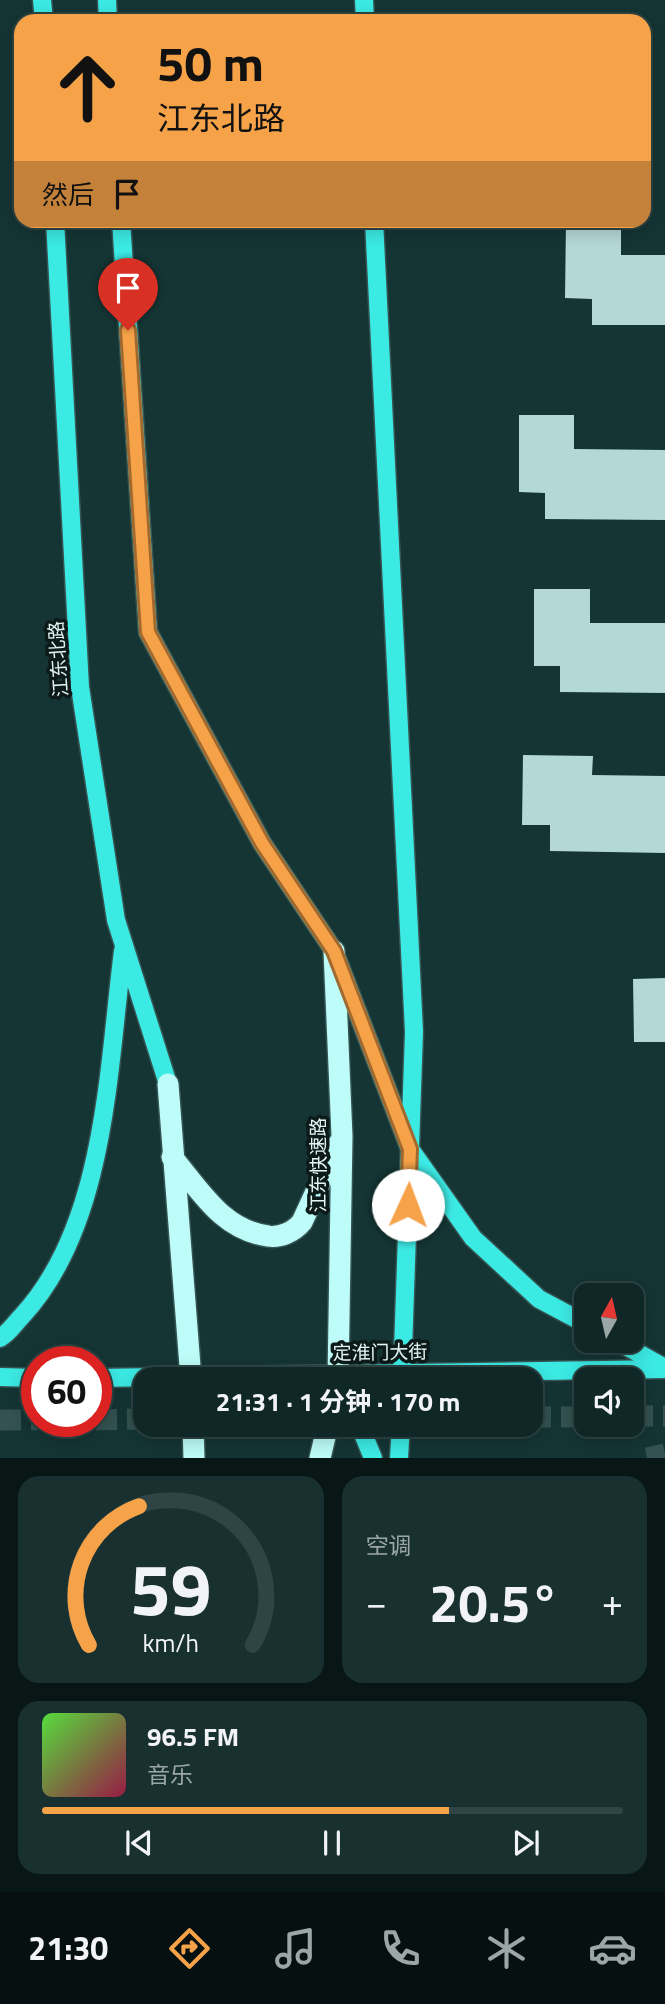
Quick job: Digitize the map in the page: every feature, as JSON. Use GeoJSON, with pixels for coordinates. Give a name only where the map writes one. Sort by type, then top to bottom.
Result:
{"type":"FeatureCollection","features":[{"type":"Feature","properties":{"kind":"highway","name":"江东快速路"},"geometry":{"type":"LineString","coordinates":[[334,951],[342,1136],[340,1367]]}},
{"type":"Feature","properties":{"kind":"highway"},"geometry":{"type":"LineString","coordinates":[[168,1084],[190,1367]]}},
{"type":"Feature","properties":{"kind":"highway"},"geometry":{"type":"LineString","coordinates":[[172,1157],[220,1216],[237,1228],[273,1237],[292,1232],[302,1222],[342,1136]]}},
{"type":"Feature","properties":{"kind":"highway"},"geometry":{"type":"LineString","coordinates":[[193,1437],[194,1458]]}},
{"type":"Feature","properties":{"kind":"highway"},"geometry":{"type":"LineString","coordinates":[[320,1458],[325,1437]]}},
{"type":"Feature","properties":{"kind":"main road","name":"江东北路"},"geometry":{"type":"LineString","coordinates":[[55,228],[80,687],[116,920],[168,1084]]}},
{"type":"Feature","properties":{"kind":"main road"},"geometry":{"type":"LineString","coordinates":[[122,228],[148,632],[262,843],[334,951],[410,1149],[473,1238],[539,1298],[574,1317]]}},
{"type":"Feature","properties":{"kind":"main road"},"geometry":{"type":"LineString","coordinates":[[374,228],[414,1032],[402,1367]]}},
{"type":"Feature","properties":{"kind":"main road"},"geometry":{"type":"LineString","coordinates":[[0,1338],[41,1295],[70,1240],[87,1191],[100,1124],[124,944]]}},
{"type":"Feature","properties":{"kind":"main road"},"geometry":{"type":"LineString","coordinates":[[638,1353],[665,1368]]}},
{"type":"Feature","properties":{"kind":"main road","name":"定淮门大街"},"geometry":{"type":"LineString","coordinates":[[543,1372],[665,1368]]}},
{"type":"Feature","properties":{"kind":"main road"},"geometry":{"type":"LineString","coordinates":[[0,1377],[21,1378]]}},
{"type":"Feature","properties":{"kind":"main road","name":"定淮门大街"},"geometry":{"type":"LineString","coordinates":[[112,1378],[133,1378]]}},
{"type":"Feature","properties":{"kind":"main road"},"geometry":{"type":"LineString","coordinates":[[364,1437],[373,1458]]}},
{"type":"Feature","properties":{"kind":"main road"},"geometry":{"type":"LineString","coordinates":[[400,1458],[401,1437]]}},
{"type":"Feature","properties":{"kind":"building"},"geometry":{"type":"Polygon","coordinates":[[[566,228],[621,228],[621,255],[665,255],[665,325],[592,325],[592,299],[565,298],[566,228]]]}},
{"type":"Feature","properties":{"kind":"building"},"geometry":{"type":"Polygon","coordinates":[[[519,415],[574,415],[574,449],[665,450],[665,520],[545,519],[545,493],[519,492],[519,415]]]}},
{"type":"Feature","properties":{"kind":"building"},"geometry":{"type":"Polygon","coordinates":[[[534,589],[590,589],[590,623],[665,623],[665,693],[560,692],[560,666],[534,666],[534,589]]]}},
{"type":"Feature","properties":{"kind":"building"},"geometry":{"type":"Polygon","coordinates":[[[523,755],[593,756],[592,775],[665,776],[665,853],[550,851],[550,825],[522,825],[523,755]]]}},
{"type":"Feature","properties":{"kind":"building"},"geometry":{"type":"Polygon","coordinates":[[[665,978],[665,1042],[634,1042],[633,979],[665,978]]]}},
{"type":"Feature","properties":{"kind":"tunnel"},"geometry":{"type":"LineString","coordinates":[[644,1416],[665,1416]]}},
{"type":"Feature","properties":{"kind":"tunnel"},"geometry":{"type":"LineString","coordinates":[[543,1417],[574,1417]]}},
{"type":"Feature","properties":{"kind":"tunnel"},"geometry":{"type":"LineString","coordinates":[[112,1420],[133,1419]]}},
{"type":"Feature","properties":{"kind":"tunnel"},"geometry":{"type":"LineString","coordinates":[[0,1420],[21,1420]]}},
{"type":"Feature","properties":{"kind":"tunnel"},"geometry":{"type":"LineString","coordinates":[[647,1458],[665,1454]]}},
{"type":"Feature","properties":{"kind":"route"},"geometry":{"type":"LineString","coordinates":[[128,330],[148,632],[262,843],[334,951],[410,1149],[408,1205]]}}]}
